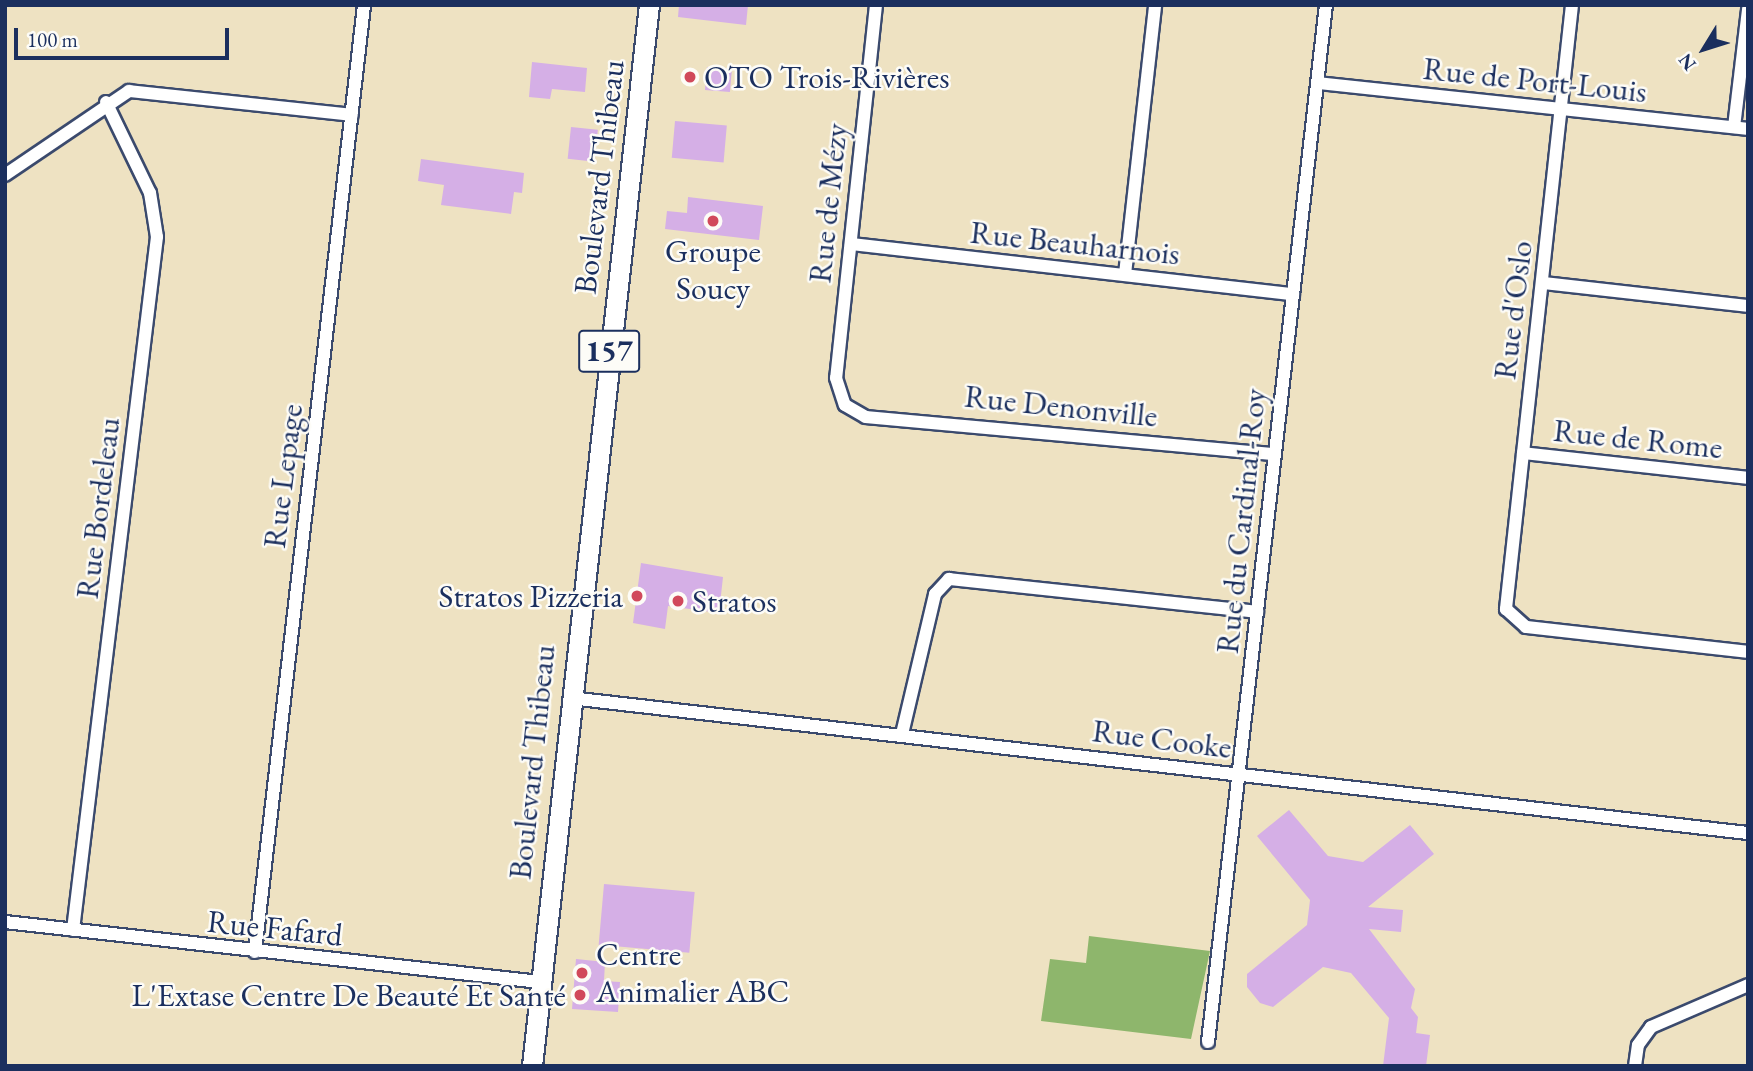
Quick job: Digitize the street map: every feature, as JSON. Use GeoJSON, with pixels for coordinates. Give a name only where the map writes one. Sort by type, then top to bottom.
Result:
{"type":"FeatureCollection","features":[{"type":"Feature","properties":{"kind":"main road","name":"Boulevard Thibeau"},"geometry":{"type":"LineString","coordinates":[[532,1066],[570,698],[649,5]]}},
{"type":"Feature","properties":{"kind":"street","name":"Rue Lepage"},"geometry":{"type":"LineString","coordinates":[[255,952],[364,5]]}},
{"type":"Feature","properties":{"kind":"street","name":"Rue de Mézy"},"geometry":{"type":"LineString","coordinates":[[845,405],[836,378],[876,5]]}},
{"type":"Feature","properties":{"kind":"street"},"geometry":{"type":"LineString","coordinates":[[1125,274],[1156,5]]}},
{"type":"Feature","properties":{"kind":"street","name":"Rue du Cardinal-Roy"},"geometry":{"type":"LineString","coordinates":[[1208,1042],[1326,5]]}},
{"type":"Feature","properties":{"kind":"street","name":"Rue d'Oslo"},"geometry":{"type":"LineString","coordinates":[[1572,5],[1506,603],[1511,619],[1526,627],[1748,652]]}},
{"type":"Feature","properties":{"kind":"street"},"geometry":{"type":"LineString","coordinates":[[1741,128],[1748,9]]}},
{"type":"Feature","properties":{"kind":"street","name":"Rue de Port-Louis"},"geometry":{"type":"LineString","coordinates":[[1318,83],[1741,128]]}},
{"type":"Feature","properties":{"kind":"street"},"geometry":{"type":"LineString","coordinates":[[5,175],[106,102],[149,90],[352,115]]}},
{"type":"Feature","properties":{"kind":"street","name":"Rue Bordeleau"},"geometry":{"type":"LineString","coordinates":[[73,930],[157,237],[150,193],[106,102]]}},
{"type":"Feature","properties":{"kind":"street","name":"Rue Beauharnois"},"geometry":{"type":"LineString","coordinates":[[850,244],[1293,294]]}},
{"type":"Feature","properties":{"kind":"street"},"geometry":{"type":"LineString","coordinates":[[1543,283],[1748,306]]}},
{"type":"Feature","properties":{"kind":"street","name":"Rue Denonville"},"geometry":{"type":"LineString","coordinates":[[845,405],[873,418],[1274,454]]}},
{"type":"Feature","properties":{"kind":"street","name":"Rue de Rome"},"geometry":{"type":"LineString","coordinates":[[1523,453],[1748,478]]}},
{"type":"Feature","properties":{"kind":"street"},"geometry":{"type":"LineString","coordinates":[[902,734],[935,594],[949,579],[1257,612]]}},
{"type":"Feature","properties":{"kind":"street","name":"Rue Cooke"},"geometry":{"type":"LineString","coordinates":[[570,698],[1748,833]]}},
{"type":"Feature","properties":{"kind":"street","name":"Rue Fafard"},"geometry":{"type":"LineString","coordinates":[[5,922],[540,982]]}},
{"type":"Feature","properties":{"kind":"street"},"geometry":{"type":"LineString","coordinates":[[1635,1066],[1638,1045],[1651,1027],[1748,985]]}},
{"type":"Feature","properties":{"kind":"green space"},"geometry":{"type":"Polygon","coordinates":[[[1089,936],[1210,951],[1191,1039],[1041,1021],[1050,959],[1086,963],[1089,936]]]}},
{"type":"Feature","properties":{"kind":"building"},"geometry":{"type":"Polygon","coordinates":[[[679,5],[748,5],[746,25],[678,17],[679,5]]]}},
{"type":"Feature","properties":{"kind":"building"},"geometry":{"type":"Polygon","coordinates":[[[532,62],[587,68],[585,92],[552,89],[550,99],[529,97],[532,62]]]}},
{"type":"Feature","properties":{"kind":"building"},"geometry":{"type":"Polygon","coordinates":[[[707,67],[732,69],[730,92],[705,90],[707,67]]]}},
{"type":"Feature","properties":{"kind":"building"},"geometry":{"type":"Polygon","coordinates":[[[675,121],[727,126],[724,162],[672,158],[675,121]]]}},
{"type":"Feature","properties":{"kind":"building"},"geometry":{"type":"Polygon","coordinates":[[[571,127],[598,130],[595,162],[568,159],[571,127]]]}},
{"type":"Feature","properties":{"kind":"building"},"geometry":{"type":"Polygon","coordinates":[[[421,159],[524,173],[522,193],[514,192],[511,214],[441,205],[444,185],[418,181],[421,159]]]}},
{"type":"Feature","properties":{"kind":"building","name":"Groupe Soucy"},"geometry":{"type":"Polygon","coordinates":[[[688,197],[763,206],[759,240],[665,229],[667,211],[687,213],[688,197]]]}},
{"type":"Feature","properties":{"kind":"building","name":"Stratos"},"geometry":{"type":"Polygon","coordinates":[[[641,563],[723,577],[719,613],[668,606],[665,629],[633,623],[641,563]]]}},
{"type":"Feature","properties":{"kind":"building"},"geometry":{"type":"Polygon","coordinates":[[[1289,810],[1328,856],[1363,862],[1410,825],[1434,854],[1368,907],[1403,910],[1401,932],[1369,929],[1415,989],[1411,1008],[1418,1017],[1416,1033],[1430,1035],[1426,1066],[1383,1066],[1389,1018],[1351,973],[1323,967],[1273,1007],[1260,1003],[1247,987],[1247,974],[1307,925],[1310,900],[1257,836],[1289,810]]]}},
{"type":"Feature","properties":{"kind":"building"},"geometry":{"type":"Polygon","coordinates":[[[604,884],[695,892],[689,953],[599,945],[604,884]]]}},
{"type":"Feature","properties":{"kind":"building"},"geometry":{"type":"Polygon","coordinates":[[[576,959],[605,962],[604,981],[620,982],[618,1012],[572,1009],[576,959]]]}},
{"type":"Feature","properties":{"kind":"place","name":"OTO Trois-Rivières"},"geometry":{"type":"Point","coordinates":[690,77]}},
{"type":"Feature","properties":{"kind":"place","name":"Groupe Soucy"},"geometry":{"type":"Point","coordinates":[713,221]}},
{"type":"Feature","properties":{"kind":"place","name":"Stratos Pizzeria"},"geometry":{"type":"Point","coordinates":[637,596]}},
{"type":"Feature","properties":{"kind":"place","name":"Stratos"},"geometry":{"type":"Point","coordinates":[678,601]}},
{"type":"Feature","properties":{"kind":"place","name":"Centre Animalier ABC"},"geometry":{"type":"Point","coordinates":[582,973]}},
{"type":"Feature","properties":{"kind":"place","name":"L'Extase Centre De Beauté Et Santé"},"geometry":{"type":"Point","coordinates":[580,995]}}]}
